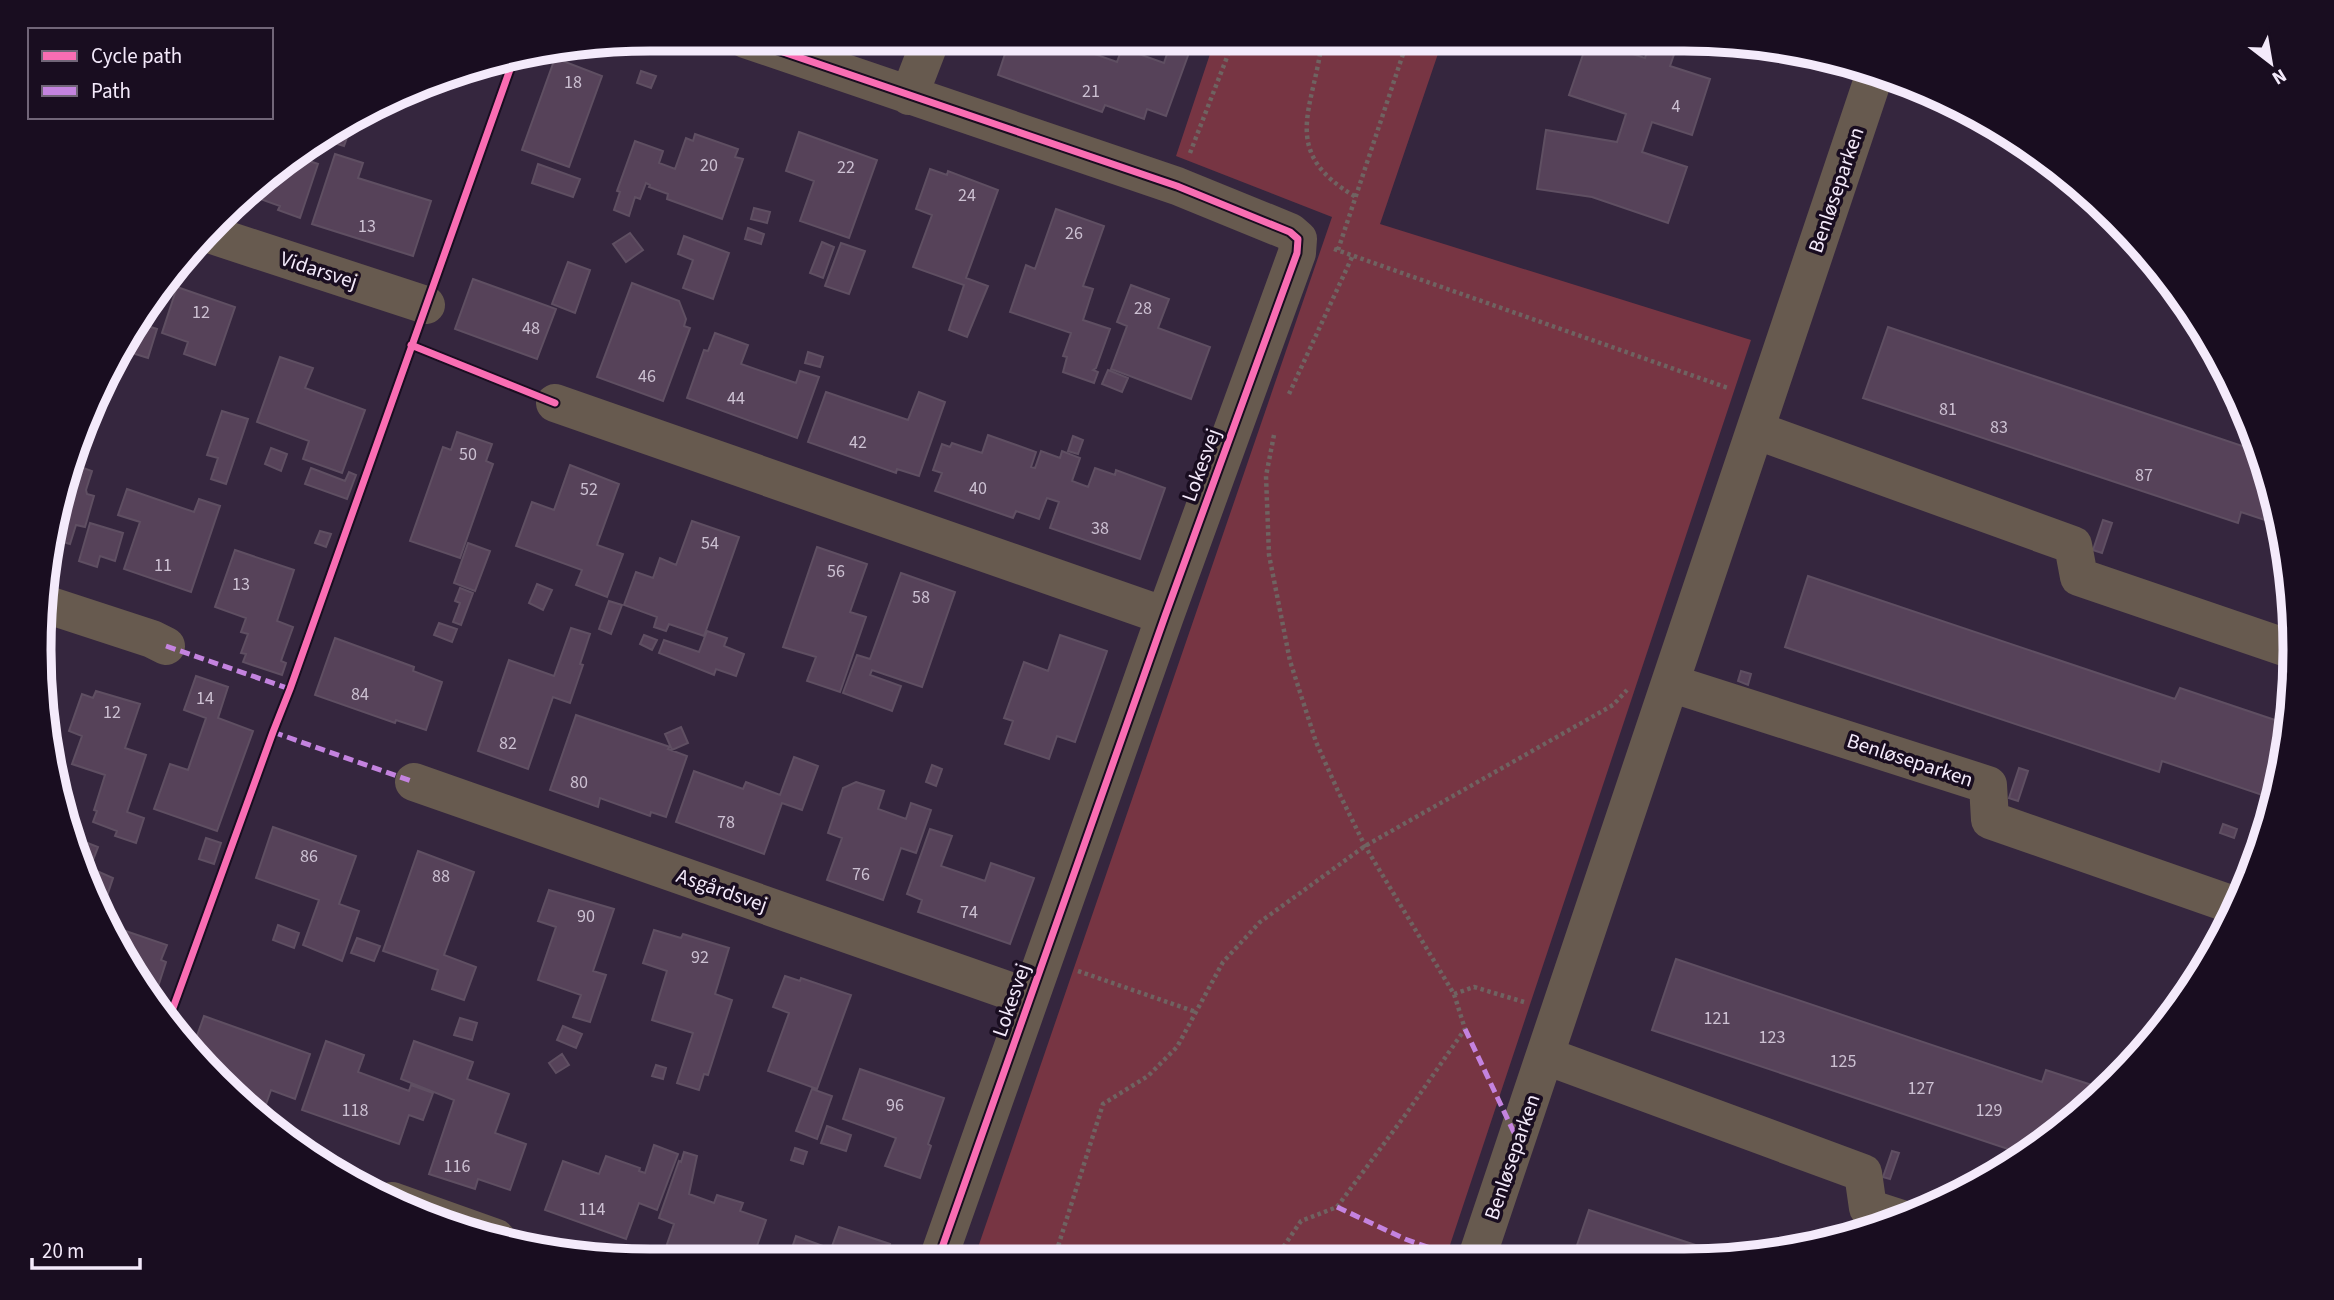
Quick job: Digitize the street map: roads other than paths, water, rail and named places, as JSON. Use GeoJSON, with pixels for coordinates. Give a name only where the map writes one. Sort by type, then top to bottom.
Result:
{"type":"FeatureCollection","features":[{"type":"Feature","properties":{"kind":"street"},"geometry":{"type":"LineString","coordinates":[[780,51],[909,96],[927,51]]}},
{"type":"Feature","properties":{"kind":"street","name":"Benløseparken"},"geometry":{"type":"LineString","coordinates":[[1480,1249],[1873,82]]}},
{"type":"Feature","properties":{"kind":"street","name":"Lokesvej"},"geometry":{"type":"LineString","coordinates":[[909,96],[1177,186],[1290,232],[1298,239],[1297,253],[1164,616],[942,1249]]}},
{"type":"Feature","properties":{"kind":"street","name":"Vidarsvej"},"geometry":{"type":"LineString","coordinates":[[216,236],[426,305]]}},
{"type":"Feature","properties":{"kind":"street"},"geometry":{"type":"LineString","coordinates":[[555,403],[1164,616]]}},
{"type":"Feature","properties":{"kind":"street"},"geometry":{"type":"LineString","coordinates":[[1760,416],[2073,545],[2079,577],[2283,647]]}},
{"type":"Feature","properties":{"kind":"street"},"geometry":{"type":"LineString","coordinates":[[52,606],[166,646]]}},
{"type":"Feature","properties":{"kind":"street","name":"Benløseparken"},"geometry":{"type":"LineString","coordinates":[[1670,683],[1987,785],[1990,820],[2227,903]]}},
{"type":"Feature","properties":{"kind":"street","name":"Asgårdsvej"},"geometry":{"type":"LineString","coordinates":[[415,782],[1030,999]]}},
{"type":"Feature","properties":{"kind":"street"},"geometry":{"type":"LineString","coordinates":[[1546,1056],[1863,1173],[1868,1208],[1886,1214]]}}]}
